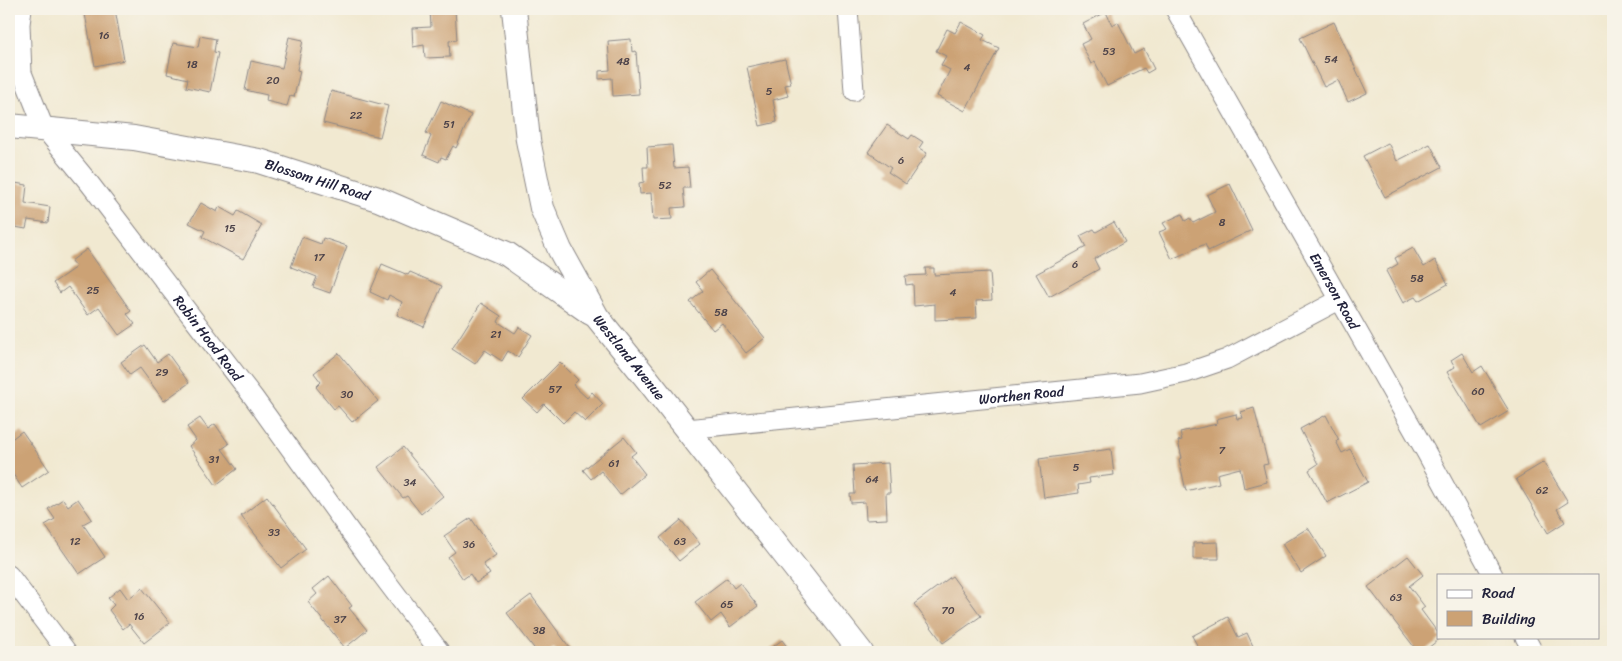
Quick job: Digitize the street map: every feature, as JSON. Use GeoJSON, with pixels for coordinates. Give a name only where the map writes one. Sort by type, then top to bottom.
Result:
{"type":"FeatureCollection","features":[{"type":"Feature","properties":{"kind":"street","name":"Robin Hood Road"},"geometry":{"type":"LineString","coordinates":[[22,9],[20,24],[22,73],[44,128],[90,184],[254,398],[369,558],[440,652]]}},
{"type":"Feature","properties":{"kind":"street","name":"Westland Avenue"},"geometry":{"type":"LineString","coordinates":[[514,9],[528,140],[542,208],[560,250],[597,317],[861,652]]}},
{"type":"Feature","properties":{"kind":"street"},"geometry":{"type":"LineString","coordinates":[[848,9],[854,91]]}},
{"type":"Feature","properties":{"kind":"street","name":"Emerson Road"},"geometry":{"type":"LineString","coordinates":[[1175,9],[1426,452],[1492,574]]}},
{"type":"Feature","properties":{"kind":"street","name":"Blossom Hill Road"},"geometry":{"type":"LineString","coordinates":[[9,126],[134,138],[259,161],[378,199],[507,254],[597,317]]}},
{"type":"Feature","properties":{"kind":"street","name":"Worthen Road"},"geometry":{"type":"LineString","coordinates":[[687,429],[1140,383],[1186,373],[1227,359],[1339,300]]}},
{"type":"Feature","properties":{"kind":"street"},"geometry":{"type":"LineString","coordinates":[[9,575],[68,652]]}},
{"type":"Feature","properties":{"kind":"building"},"geometry":{"type":"Polygon","coordinates":[[[84,9],[115,9],[124,60],[95,66],[84,9]]]}},
{"type":"Feature","properties":{"kind":"building"},"geometry":{"type":"Polygon","coordinates":[[[430,9],[455,9],[457,40],[449,41],[450,57],[425,58],[424,45],[413,47],[412,28],[431,27],[430,9]]]}},
{"type":"Feature","properties":{"kind":"building"},"geometry":{"type":"Polygon","coordinates":[[[1106,12],[1112,25],[1118,22],[1134,54],[1144,49],[1154,69],[1147,73],[1144,68],[1107,86],[1095,62],[1091,64],[1081,44],[1091,39],[1083,24],[1106,12]]]}},
{"type":"Feature","properties":{"kind":"building"},"geometry":{"type":"Polygon","coordinates":[[[961,22],[985,35],[982,40],[999,48],[965,111],[937,96],[950,70],[941,65],[946,56],[936,51],[947,29],[955,33],[961,22]]]}},
{"type":"Feature","properties":{"kind":"building"},"geometry":{"type":"Polygon","coordinates":[[[1334,22],[1367,93],[1348,102],[1338,80],[1324,87],[1300,38],[1334,22]]]}},
{"type":"Feature","properties":{"kind":"building"},"geometry":{"type":"Polygon","coordinates":[[[200,36],[216,39],[214,52],[218,53],[210,92],[186,87],[188,79],[167,74],[173,43],[198,47],[200,36]]]}},
{"type":"Feature","properties":{"kind":"building"},"geometry":{"type":"Polygon","coordinates":[[[289,37],[303,40],[297,70],[300,71],[294,97],[290,96],[287,106],[266,101],[267,95],[245,90],[251,61],[282,68],[289,37]]]}},
{"type":"Feature","properties":{"kind":"building"},"geometry":{"type":"Polygon","coordinates":[[[631,39],[632,52],[636,51],[639,94],[613,96],[612,78],[599,79],[599,71],[610,70],[608,41],[631,39]]]}},
{"type":"Feature","properties":{"kind":"building"},"geometry":{"type":"Polygon","coordinates":[[[785,59],[791,84],[785,85],[788,96],[773,100],[777,122],[760,126],[747,67],[785,59]]]}},
{"type":"Feature","properties":{"kind":"building"},"geometry":{"type":"Polygon","coordinates":[[[331,91],[388,106],[380,137],[323,123],[331,91]]]}},
{"type":"Feature","properties":{"kind":"building"},"geometry":{"type":"Polygon","coordinates":[[[441,101],[471,115],[456,148],[453,146],[446,159],[441,157],[439,162],[423,155],[431,136],[426,133],[441,101]]]}},
{"type":"Feature","properties":{"kind":"building"},"geometry":{"type":"Polygon","coordinates":[[[887,125],[909,139],[912,135],[923,142],[919,148],[927,153],[906,184],[888,172],[891,168],[868,152],[887,125]]]}},
{"type":"Feature","properties":{"kind":"building"},"geometry":{"type":"Polygon","coordinates":[[[1388,143],[1397,161],[1430,144],[1442,167],[1385,197],[1363,156],[1388,143]]]}},
{"type":"Feature","properties":{"kind":"building"},"geometry":{"type":"Polygon","coordinates":[[[672,145],[674,168],[688,167],[690,188],[683,188],[685,207],[671,208],[672,219],[653,220],[651,193],[640,194],[639,183],[644,182],[643,167],[648,167],[647,147],[672,145]]]}},
{"type":"Feature","properties":{"kind":"building"},"geometry":{"type":"Polygon","coordinates":[[[9,182],[27,185],[25,203],[50,207],[48,223],[28,220],[26,229],[9,226],[9,182]]]}},
{"type":"Feature","properties":{"kind":"building"},"geometry":{"type":"Polygon","coordinates":[[[1230,184],[1252,230],[1208,251],[1205,244],[1172,259],[1159,232],[1167,229],[1163,223],[1182,214],[1185,221],[1190,218],[1193,223],[1215,212],[1207,195],[1230,184]]]}},
{"type":"Feature","properties":{"kind":"building"},"geometry":{"type":"Polygon","coordinates":[[[201,203],[217,212],[219,207],[235,216],[238,211],[262,225],[243,259],[202,237],[205,231],[189,223],[201,203]]]}},
{"type":"Feature","properties":{"kind":"building"},"geometry":{"type":"Polygon","coordinates":[[[1114,222],[1125,242],[1094,259],[1099,269],[1049,297],[1036,274],[1086,247],[1080,236],[1094,229],[1096,232],[1114,222]]]}},
{"type":"Feature","properties":{"kind":"building"},"geometry":{"type":"Polygon","coordinates":[[[302,237],[321,244],[323,238],[347,246],[330,293],[313,287],[317,277],[291,267],[302,237]]]}},
{"type":"Feature","properties":{"kind":"building"},"geometry":{"type":"Polygon","coordinates":[[[1413,248],[1424,267],[1435,260],[1448,284],[1418,301],[1415,297],[1403,303],[1386,271],[1398,264],[1395,258],[1413,248]]]}},
{"type":"Feature","properties":{"kind":"building"},"geometry":{"type":"Polygon","coordinates":[[[87,249],[131,311],[127,314],[135,324],[119,335],[99,307],[88,315],[68,287],[60,293],[53,283],[76,267],[71,261],[87,249]]]}},
{"type":"Feature","properties":{"kind":"building"},"geometry":{"type":"Polygon","coordinates":[[[382,264],[408,275],[410,272],[442,286],[424,327],[397,315],[402,302],[389,295],[387,300],[370,292],[382,264]]]}},
{"type":"Feature","properties":{"kind":"building"},"geometry":{"type":"Polygon","coordinates":[[[925,268],[934,268],[934,275],[990,272],[992,300],[976,301],[977,318],[935,320],[935,304],[914,306],[913,284],[906,285],[905,276],[926,275],[925,268]]]}},
{"type":"Feature","properties":{"kind":"building"},"geometry":{"type":"Polygon","coordinates":[[[710,270],[765,338],[746,353],[722,323],[713,330],[690,302],[703,291],[696,282],[710,270]]]}},
{"type":"Feature","properties":{"kind":"building"},"geometry":{"type":"Polygon","coordinates":[[[481,303],[501,316],[498,322],[515,333],[519,327],[532,335],[518,357],[508,351],[502,361],[485,350],[475,364],[452,349],[481,303]]]}},
{"type":"Feature","properties":{"kind":"building"},"geometry":{"type":"Polygon","coordinates":[[[145,345],[157,362],[168,354],[189,383],[164,401],[140,368],[130,375],[121,362],[145,345]]]}},
{"type":"Feature","properties":{"kind":"building"},"geometry":{"type":"Polygon","coordinates":[[[339,353],[378,401],[352,422],[338,406],[334,409],[316,387],[321,382],[314,373],[339,353]]]}},
{"type":"Feature","properties":{"kind":"building"},"geometry":{"type":"Polygon","coordinates":[[[1462,353],[1473,372],[1482,366],[1509,411],[1481,428],[1447,372],[1455,367],[1451,360],[1462,353]]]}},
{"type":"Feature","properties":{"kind":"building"},"geometry":{"type":"Polygon","coordinates":[[[560,362],[578,380],[573,385],[587,398],[592,392],[603,404],[585,422],[574,412],[563,423],[544,404],[537,412],[523,399],[560,362]]]}},
{"type":"Feature","properties":{"kind":"building"},"geometry":{"type":"Polygon","coordinates":[[[1254,408],[1268,464],[1263,465],[1267,482],[1244,488],[1240,468],[1217,474],[1219,483],[1186,491],[1179,459],[1182,458],[1178,441],[1182,440],[1180,432],[1217,424],[1216,419],[1236,414],[1237,419],[1243,418],[1241,412],[1254,408]]]}},
{"type":"Feature","properties":{"kind":"building"},"geometry":{"type":"Polygon","coordinates":[[[1326,415],[1339,440],[1336,441],[1342,453],[1350,449],[1368,482],[1327,503],[1309,470],[1318,464],[1300,429],[1326,415]]]}},
{"type":"Feature","properties":{"kind":"building"},"geometry":{"type":"Polygon","coordinates":[[[200,418],[208,429],[215,424],[229,444],[222,449],[237,469],[216,485],[189,446],[196,440],[187,427],[200,418]]]}},
{"type":"Feature","properties":{"kind":"building"},"geometry":{"type":"Polygon","coordinates":[[[22,431],[49,470],[22,488],[9,468],[9,441],[22,431]]]}},
{"type":"Feature","properties":{"kind":"building"},"geometry":{"type":"Polygon","coordinates":[[[624,437],[636,452],[631,456],[645,474],[620,495],[601,471],[591,479],[583,470],[624,437]]]}},
{"type":"Feature","properties":{"kind":"building"},"geometry":{"type":"Polygon","coordinates":[[[403,447],[443,496],[421,514],[407,496],[403,498],[378,467],[403,447]]]}},
{"type":"Feature","properties":{"kind":"building"},"geometry":{"type":"Polygon","coordinates":[[[1111,449],[1114,475],[1089,478],[1090,483],[1078,485],[1079,493],[1044,498],[1039,459],[1111,449]]]}},
{"type":"Feature","properties":{"kind":"building"},"geometry":{"type":"Polygon","coordinates":[[[1544,462],[1568,502],[1557,509],[1565,522],[1548,533],[1516,479],[1544,462]]]}},
{"type":"Feature","properties":{"kind":"building"},"geometry":{"type":"Polygon","coordinates":[[[888,463],[890,493],[886,493],[887,519],[866,520],[865,502],[851,503],[850,494],[855,494],[853,465],[888,463]]]}},
{"type":"Feature","properties":{"kind":"building"},"geometry":{"type":"Polygon","coordinates":[[[267,496],[306,549],[281,568],[241,516],[267,496]]]}},
{"type":"Feature","properties":{"kind":"building"},"geometry":{"type":"Polygon","coordinates":[[[63,499],[68,506],[78,499],[92,519],[83,524],[105,557],[79,574],[45,525],[55,519],[48,509],[63,499]]]}},
{"type":"Feature","properties":{"kind":"building"},"geometry":{"type":"Polygon","coordinates":[[[471,518],[496,555],[483,564],[490,574],[476,583],[470,574],[463,579],[448,557],[455,552],[444,536],[471,518]]]}},
{"type":"Feature","properties":{"kind":"building"},"geometry":{"type":"Polygon","coordinates":[[[681,520],[700,544],[679,561],[660,538],[681,520]]]}},
{"type":"Feature","properties":{"kind":"building"},"geometry":{"type":"Polygon","coordinates":[[[1308,528],[1326,556],[1301,573],[1282,544],[1308,528]]]}},
{"type":"Feature","properties":{"kind":"building"},"geometry":{"type":"Polygon","coordinates":[[[1218,542],[1219,559],[1193,559],[1193,543],[1218,542]]]}},
{"type":"Feature","properties":{"kind":"building"},"geometry":{"type":"Polygon","coordinates":[[[1408,556],[1423,575],[1409,586],[1425,607],[1421,610],[1437,632],[1437,638],[1441,638],[1423,652],[1418,652],[1368,587],[1408,556]]]}},
{"type":"Feature","properties":{"kind":"building"},"geometry":{"type":"Polygon","coordinates":[[[329,576],[352,606],[349,608],[367,630],[345,648],[308,602],[317,594],[313,589],[329,576]]]}},
{"type":"Feature","properties":{"kind":"building"},"geometry":{"type":"Polygon","coordinates":[[[952,576],[981,616],[943,643],[914,604],[952,576]]]}},
{"type":"Feature","properties":{"kind":"building"},"geometry":{"type":"Polygon","coordinates":[[[727,578],[734,588],[740,583],[758,606],[730,627],[721,614],[711,622],[695,602],[727,578]]]}},
{"type":"Feature","properties":{"kind":"building"},"geometry":{"type":"Polygon","coordinates":[[[120,588],[128,599],[142,588],[170,623],[144,643],[129,624],[123,629],[109,610],[114,605],[108,598],[120,588]]]}},
{"type":"Feature","properties":{"kind":"building"},"geometry":{"type":"Polygon","coordinates":[[[531,595],[570,648],[565,652],[557,652],[554,648],[548,652],[537,652],[507,613],[531,595]]]}},
{"type":"Feature","properties":{"kind":"building"},"geometry":{"type":"Polygon","coordinates":[[[1228,617],[1238,637],[1247,633],[1253,646],[1244,652],[1201,652],[1192,636],[1228,617]]]}},
{"type":"Feature","properties":{"kind":"building"},"geometry":{"type":"Polygon","coordinates":[[[782,640],[791,652],[766,652],[782,640]]]}}]}
